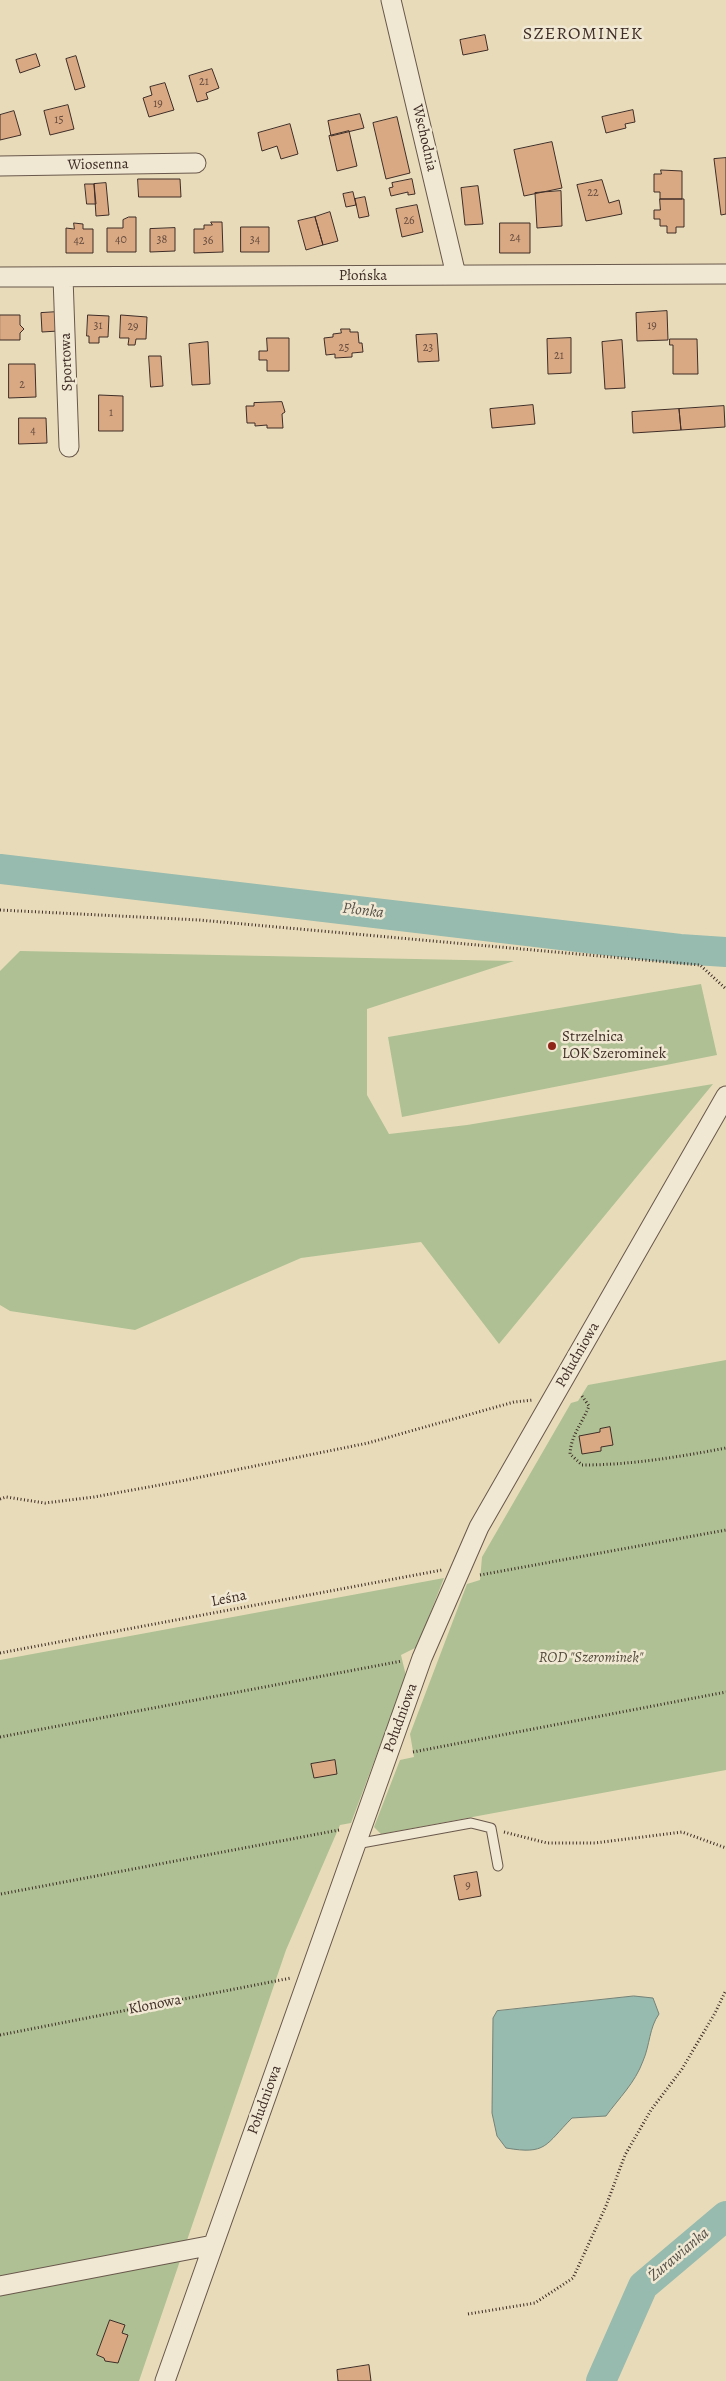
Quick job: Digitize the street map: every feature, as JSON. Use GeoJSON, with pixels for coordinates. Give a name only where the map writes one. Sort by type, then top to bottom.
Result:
{"type":"FeatureCollection","features":[{"type":"Feature","properties":{"kind":"street","name":"Wschodnia"},"geometry":{"type":"LineString","coordinates":[[391,0],[456,275]]}},
{"type":"Feature","properties":{"kind":"street","name":"Wiosenna"},"geometry":{"type":"LineString","coordinates":[[0,166],[196,163]]}},
{"type":"Feature","properties":{"kind":"street","name":"Płońska"},"geometry":{"type":"LineString","coordinates":[[0,277],[726,274]]}},
{"type":"Feature","properties":{"kind":"street","name":"Sportowa"},"geometry":{"type":"LineString","coordinates":[[63,277],[69,447]]}},
{"type":"Feature","properties":{"kind":"street","name":"Południowa"},"geometry":{"type":"LineString","coordinates":[[165,2381],[422,1658],[479,1527],[726,1096]]}},
{"type":"Feature","properties":{"kind":"street"},"geometry":{"type":"LineString","coordinates":[[0,2286],[213,2245]]}},
{"type":"Feature","properties":{"kind":"lane"},"geometry":{"type":"LineString","coordinates":[[356,1844],[471,1824],[491,1828],[498,1866]]}},
{"type":"Feature","properties":{"kind":"path"},"geometry":{"type":"LineString","coordinates":[[0,910],[199,920],[700,965],[726,989]]}},
{"type":"Feature","properties":{"kind":"path"},"geometry":{"type":"LineString","coordinates":[[582,1396],[589,1406],[584,1420],[571,1440],[570,1454],[582,1465],[614,1465],[660,1460],[726,1448]]}},
{"type":"Feature","properties":{"kind":"path"},"geometry":{"type":"LineString","coordinates":[[0,1499],[6,1496],[45,1503],[94,1497],[166,1484],[368,1443],[514,1402],[554,1397]]}},
{"type":"Feature","properties":{"kind":"path"},"geometry":{"type":"LineString","coordinates":[[480,1575],[726,1530]]}},
{"type":"Feature","properties":{"kind":"path","name":"Leśna"},"geometry":{"type":"LineString","coordinates":[[0,1653],[462,1566]]}},
{"type":"Feature","properties":{"kind":"path"},"geometry":{"type":"LineString","coordinates":[[0,1736],[402,1661]]}},
{"type":"Feature","properties":{"kind":"path"},"geometry":{"type":"LineString","coordinates":[[413,1752],[726,1692]]}},
{"type":"Feature","properties":{"kind":"path"},"geometry":{"type":"LineString","coordinates":[[491,1828],[547,1843],[595,1843],[682,1832],[726,1848]]}},
{"type":"Feature","properties":{"kind":"path"},"geometry":{"type":"LineString","coordinates":[[1,1894],[339,1830]]}},
{"type":"Feature","properties":{"kind":"path","name":"Klonowa"},"geometry":{"type":"LineString","coordinates":[[0,2035],[310,1974]]}},
{"type":"Feature","properties":{"kind":"path"},"geometry":{"type":"LineString","coordinates":[[468,2314],[535,2303],[572,2278],[606,2206],[625,2156],[651,2110],[682,2069],[715,2013],[726,1990]]}},
{"type":"Feature","properties":{"kind":"green space"},"geometry":{"type":"Polygon","coordinates":[[[20,951],[514,961],[367,1009],[367,1095],[389,1134],[467,1125],[713,1084],[499,1344],[421,1242],[301,1258],[135,1330],[10,1311],[0,1305],[0,971],[20,951]]]}},
{"type":"Feature","properties":{"kind":"green space","name":"Strzelnica LOK Szerominek"},"geometry":{"type":"Polygon","coordinates":[[[701,984],[717,1055],[402,1117],[388,1037],[701,984]]]}},
{"type":"Feature","properties":{"kind":"green space","name":"ROD \"Szerominek\""},"geometry":{"type":"Polygon","coordinates":[[[726,1360],[726,1770],[381,1834],[374,1827],[400,1760],[414,1757],[410,1734],[467,1584],[480,1580],[482,1557],[571,1403],[578,1401],[588,1385],[726,1360]]]}},
{"type":"Feature","properties":{"kind":"green space"},"geometry":{"type":"Polygon","coordinates":[[[444,1578],[417,1647],[401,1655],[406,1676],[351,1823],[340,1825],[286,1950],[139,2381],[0,2381],[0,1660],[444,1578]]]}},
{"type":"Feature","properties":{"kind":"water"},"geometry":{"type":"Polygon","coordinates":[[[634,1996],[653,1998],[659,2014],[653,2025],[640,2069],[606,2116],[572,2118],[550,2141],[538,2149],[520,2150],[506,2148],[497,2136],[492,2113],[493,2018],[497,2011],[634,1996]]]}},
{"type":"Feature","properties":{"kind":"building"},"geometry":{"type":"Polygon","coordinates":[[[485,35],[488,50],[463,55],[460,40],[485,35]]]}},
{"type":"Feature","properties":{"kind":"building"},"geometry":{"type":"Polygon","coordinates":[[[36,54],[40,66],[20,73],[16,60],[36,54]]]}},
{"type":"Feature","properties":{"kind":"building"},"geometry":{"type":"Polygon","coordinates":[[[76,56],[85,87],[75,90],[66,59],[76,56]]]}},
{"type":"Feature","properties":{"kind":"building"},"geometry":{"type":"Polygon","coordinates":[[[212,69],[219,88],[206,93],[208,99],[197,102],[189,76],[212,69]]]}},
{"type":"Feature","properties":{"kind":"building"},"geometry":{"type":"Polygon","coordinates":[[[165,83],[174,110],[149,117],[143,98],[152,95],[150,87],[165,83]]]}},
{"type":"Feature","properties":{"kind":"building"},"geometry":{"type":"Polygon","coordinates":[[[68,105],[74,129],[50,135],[44,111],[68,105]]]}},
{"type":"Feature","properties":{"kind":"building"},"geometry":{"type":"Polygon","coordinates":[[[633,110],[635,122],[625,124],[626,128],[606,133],[602,117],[633,110]]]}},
{"type":"Feature","properties":{"kind":"building"},"geometry":{"type":"Polygon","coordinates":[[[14,111],[21,135],[0,140],[0,115],[14,111]]]}},
{"type":"Feature","properties":{"kind":"building"},"geometry":{"type":"Polygon","coordinates":[[[360,114],[364,128],[331,136],[328,121],[360,114]]]}},
{"type":"Feature","properties":{"kind":"building"},"geometry":{"type":"Polygon","coordinates":[[[397,117],[410,173],[386,179],[373,123],[397,117]]]}},
{"type":"Feature","properties":{"kind":"building"},"geometry":{"type":"Polygon","coordinates":[[[290,124],[298,154],[281,159],[277,146],[262,151],[258,133],[290,124]]]}},
{"type":"Feature","properties":{"kind":"building"},"geometry":{"type":"Polygon","coordinates":[[[349,131],[357,166],[337,171],[329,136],[349,131]]]}},
{"type":"Feature","properties":{"kind":"building"},"geometry":{"type":"Polygon","coordinates":[[[552,142],[562,188],[524,196],[514,150],[552,142]]]}},
{"type":"Feature","properties":{"kind":"building"},"geometry":{"type":"Polygon","coordinates":[[[726,158],[726,214],[721,215],[714,159],[726,158]]]}},
{"type":"Feature","properties":{"kind":"building"},"geometry":{"type":"Polygon","coordinates":[[[661,170],[682,171],[682,199],[660,199],[660,192],[654,192],[654,174],[661,174],[661,170]]]}},
{"type":"Feature","properties":{"kind":"building"},"geometry":{"type":"Polygon","coordinates":[[[138,179],[180,179],[181,197],[139,197],[138,179]]]}},
{"type":"Feature","properties":{"kind":"building"},"geometry":{"type":"Polygon","coordinates":[[[412,179],[415,194],[408,195],[408,192],[391,196],[389,188],[393,187],[392,183],[412,179]]]}},
{"type":"Feature","properties":{"kind":"building"},"geometry":{"type":"Polygon","coordinates":[[[602,180],[609,203],[619,200],[622,214],[586,221],[577,185],[602,180]]]}},
{"type":"Feature","properties":{"kind":"building"},"geometry":{"type":"Polygon","coordinates":[[[106,183],[109,215],[96,216],[94,184],[106,183]]]}},
{"type":"Feature","properties":{"kind":"building"},"geometry":{"type":"Polygon","coordinates":[[[85,184],[94,184],[96,204],[87,204],[85,184]]]}},
{"type":"Feature","properties":{"kind":"building"},"geometry":{"type":"Polygon","coordinates":[[[478,186],[483,224],[465,225],[461,188],[478,186]]]}},
{"type":"Feature","properties":{"kind":"building"},"geometry":{"type":"Polygon","coordinates":[[[561,191],[562,226],[537,228],[535,193],[561,191]]]}},
{"type":"Feature","properties":{"kind":"building"},"geometry":{"type":"Polygon","coordinates":[[[353,192],[356,205],[346,207],[343,194],[353,192]]]}},
{"type":"Feature","properties":{"kind":"building"},"geometry":{"type":"Polygon","coordinates":[[[365,197],[369,216],[359,218],[355,199],[365,197]]]}},
{"type":"Feature","properties":{"kind":"building"},"geometry":{"type":"Polygon","coordinates":[[[660,199],[684,199],[684,227],[676,227],[676,233],[667,233],[667,226],[660,226],[660,219],[654,219],[654,210],[660,210],[660,199]]]}},
{"type":"Feature","properties":{"kind":"building"},"geometry":{"type":"Polygon","coordinates":[[[417,205],[423,232],[402,237],[396,209],[417,205]]]}},
{"type":"Feature","properties":{"kind":"building"},"geometry":{"type":"Polygon","coordinates":[[[330,212],[338,241],[323,245],[315,217],[330,212]]]}},
{"type":"Feature","properties":{"kind":"building"},"geometry":{"type":"Polygon","coordinates":[[[129,217],[136,217],[136,252],[107,252],[107,228],[123,228],[123,220],[129,217]]]}},
{"type":"Feature","properties":{"kind":"building"},"geometry":{"type":"Polygon","coordinates":[[[315,217],[323,245],[306,250],[298,221],[315,217]]]}},
{"type":"Feature","properties":{"kind":"building"},"geometry":{"type":"Polygon","coordinates":[[[211,222],[222,222],[223,252],[194,253],[194,229],[204,229],[204,225],[212,225],[211,222]]]}},
{"type":"Feature","properties":{"kind":"building"},"geometry":{"type":"Polygon","coordinates":[[[74,223],[83,224],[83,229],[93,229],[93,253],[66,253],[66,228],[74,229],[74,223]]]}},
{"type":"Feature","properties":{"kind":"building"},"geometry":{"type":"Polygon","coordinates":[[[500,223],[530,223],[530,253],[500,253],[500,223]]]}},
{"type":"Feature","properties":{"kind":"building"},"geometry":{"type":"Polygon","coordinates":[[[241,227],[269,227],[269,252],[241,252],[241,227]]]}},
{"type":"Feature","properties":{"kind":"building"},"geometry":{"type":"Polygon","coordinates":[[[175,228],[175,251],[150,252],[150,229],[175,228]]]}},
{"type":"Feature","properties":{"kind":"building"},"geometry":{"type":"Polygon","coordinates":[[[667,311],[668,340],[637,341],[636,313],[667,311]]]}},
{"type":"Feature","properties":{"kind":"building"},"geometry":{"type":"Polygon","coordinates":[[[58,312],[58,331],[42,332],[41,313],[58,312]]]}},
{"type":"Feature","properties":{"kind":"building"},"geometry":{"type":"Polygon","coordinates":[[[0,315],[20,315],[20,325],[24,329],[20,333],[20,340],[0,340],[0,315]]]}},
{"type":"Feature","properties":{"kind":"building"},"geometry":{"type":"Polygon","coordinates":[[[88,315],[109,316],[108,337],[99,337],[99,343],[89,343],[89,336],[87,336],[88,315]]]}},
{"type":"Feature","properties":{"kind":"building"},"geometry":{"type":"Polygon","coordinates":[[[121,315],[147,317],[146,339],[136,339],[135,345],[128,345],[129,338],[120,338],[121,315]]]}},
{"type":"Feature","properties":{"kind":"building"},"geometry":{"type":"Polygon","coordinates":[[[341,329],[350,329],[350,332],[358,332],[359,343],[362,343],[363,352],[352,353],[352,357],[335,358],[335,354],[326,355],[324,338],[333,337],[333,334],[341,333],[341,329]]]}},
{"type":"Feature","properties":{"kind":"building"},"geometry":{"type":"Polygon","coordinates":[[[437,334],[439,361],[418,362],[416,335],[437,334]]]}},
{"type":"Feature","properties":{"kind":"building"},"geometry":{"type":"Polygon","coordinates":[[[267,338],[289,338],[289,371],[267,371],[267,360],[259,360],[259,351],[267,351],[267,338]]]}},
{"type":"Feature","properties":{"kind":"building"},"geometry":{"type":"Polygon","coordinates":[[[571,338],[571,373],[548,374],[547,339],[571,338]]]}},
{"type":"Feature","properties":{"kind":"building"},"geometry":{"type":"Polygon","coordinates":[[[670,339],[697,339],[698,374],[673,374],[673,345],[670,345],[670,339]]]}},
{"type":"Feature","properties":{"kind":"building"},"geometry":{"type":"Polygon","coordinates":[[[622,340],[625,388],[605,389],[602,342],[622,340]]]}},
{"type":"Feature","properties":{"kind":"building"},"geometry":{"type":"Polygon","coordinates":[[[208,342],[210,384],[192,385],[189,344],[208,342]]]}},
{"type":"Feature","properties":{"kind":"building"},"geometry":{"type":"Polygon","coordinates":[[[149,356],[161,356],[163,386],[151,387],[149,356]]]}},
{"type":"Feature","properties":{"kind":"building"},"geometry":{"type":"Polygon","coordinates":[[[9,364],[35,364],[36,397],[9,398],[9,364]]]}},
{"type":"Feature","properties":{"kind":"building"},"geometry":{"type":"Polygon","coordinates":[[[99,395],[123,396],[123,431],[99,431],[99,395]]]}},
{"type":"Feature","properties":{"kind":"building"},"geometry":{"type":"Polygon","coordinates":[[[282,402],[285,412],[282,414],[283,428],[267,428],[267,425],[255,426],[255,423],[247,423],[246,406],[254,406],[254,403],[282,402]]]}},
{"type":"Feature","properties":{"kind":"building"},"geometry":{"type":"Polygon","coordinates":[[[533,405],[535,424],[492,428],[490,409],[533,405]]]}},
{"type":"Feature","properties":{"kind":"building"},"geometry":{"type":"Polygon","coordinates":[[[724,406],[725,427],[681,430],[679,409],[724,406]]]}},
{"type":"Feature","properties":{"kind":"building"},"geometry":{"type":"Polygon","coordinates":[[[679,409],[681,430],[633,433],[632,412],[679,409]]]}},
{"type":"Feature","properties":{"kind":"building"},"geometry":{"type":"Polygon","coordinates":[[[19,418],[46,418],[47,443],[19,444],[19,418]]]}},
{"type":"Feature","properties":{"kind":"building"},"geometry":{"type":"Polygon","coordinates":[[[610,1427],[613,1445],[601,1447],[601,1451],[582,1454],[579,1436],[600,1432],[600,1429],[610,1427]]]}},
{"type":"Feature","properties":{"kind":"building"},"geometry":{"type":"Polygon","coordinates":[[[335,1760],[337,1774],[314,1778],[311,1764],[335,1760]]]}},
{"type":"Feature","properties":{"kind":"building"},"geometry":{"type":"Polygon","coordinates":[[[477,1872],[481,1896],[459,1900],[454,1876],[477,1872]]]}},
{"type":"Feature","properties":{"kind":"building"},"geometry":{"type":"Polygon","coordinates":[[[110,2320],[125,2325],[122,2333],[128,2335],[118,2363],[105,2361],[104,2358],[97,2355],[110,2320]]]}},
{"type":"Feature","properties":{"kind":"building"},"geometry":{"type":"Polygon","coordinates":[[[369,2365],[371,2381],[338,2381],[337,2370],[369,2365]]]}},
{"type":"Feature","properties":{"kind":"waterway","name":"Płonka"},"geometry":{"type":"LineString","coordinates":[[0,869],[680,949],[726,952]]}},
{"type":"Feature","properties":{"kind":"waterway","name":"Żurawianka"},"geometry":{"type":"LineString","coordinates":[[601,2381],[643,2286],[726,2216]]}},
{"type":"Feature","properties":{"kind":"place","name":"Strzelnica LOK Szerominek"},"geometry":{"type":"Point","coordinates":[552,1046]}},
{"type":"Feature","properties":{"kind":"district","name":"SZEROMINEK"},"geometry":{"type":"Point","coordinates":[583,35]}}]}
